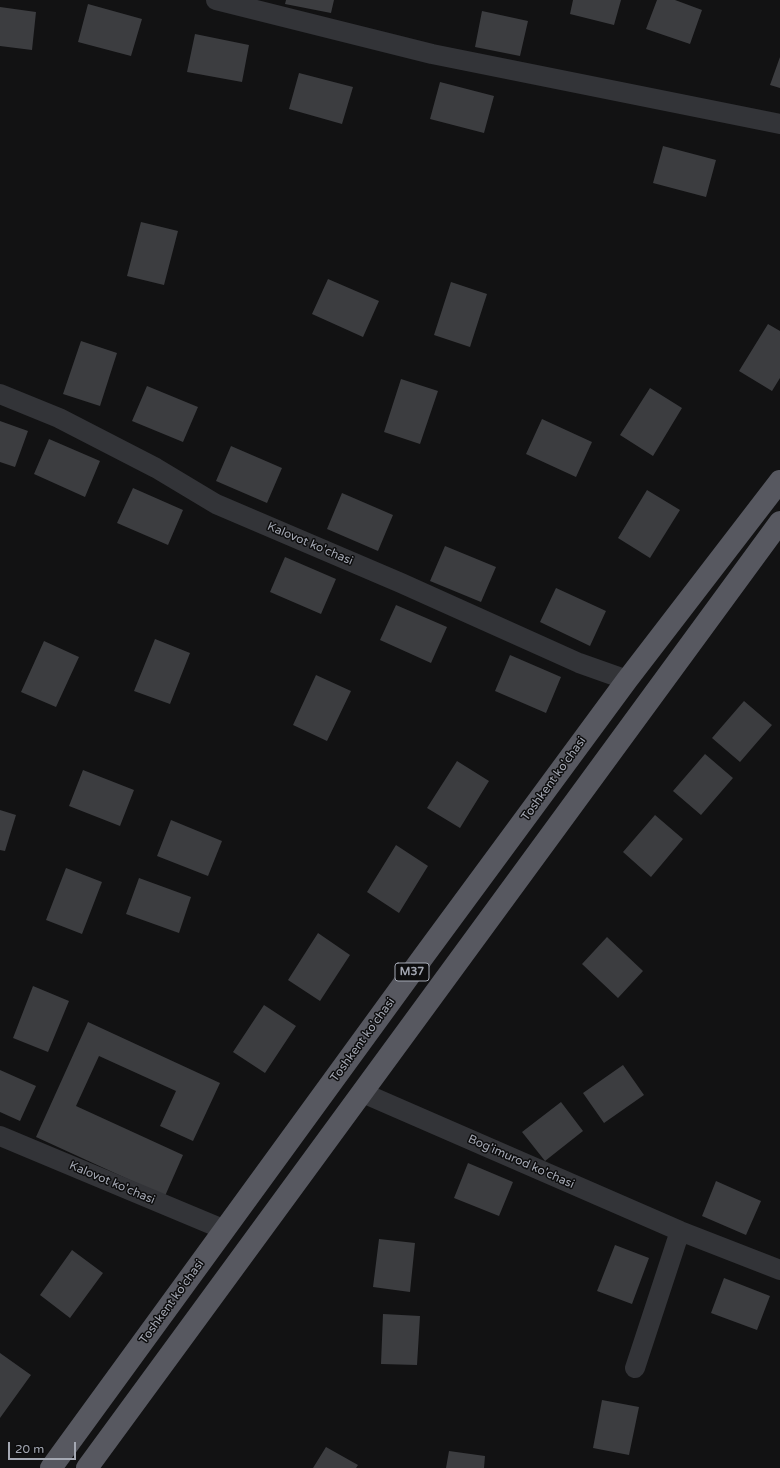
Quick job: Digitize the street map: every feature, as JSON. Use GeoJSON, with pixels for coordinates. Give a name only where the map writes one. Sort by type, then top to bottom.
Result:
{"type":"FeatureCollection","features":[{"type":"Feature","properties":{"kind":"highway","name":"Toshkent ko'chasi"},"geometry":{"type":"LineString","coordinates":[[51,1468],[427,951],[627,680],[780,481]]}},
{"type":"Feature","properties":{"kind":"highway","name":"M37"},"geometry":{"type":"LineString","coordinates":[[87,1468],[780,522]]}},
{"type":"Feature","properties":{"kind":"street"},"geometry":{"type":"LineString","coordinates":[[216,0],[432,54],[780,124]]}},
{"type":"Feature","properties":{"kind":"street","name":"Kalovot ko'chasi"},"geometry":{"type":"LineString","coordinates":[[0,394],[59,418],[156,468],[216,504],[401,583],[579,663],[627,680]]}},
{"type":"Feature","properties":{"kind":"street","name":"Bog'imurod ko'chasi"},"geometry":{"type":"LineString","coordinates":[[363,1093],[680,1231],[780,1270]]}},
{"type":"Feature","properties":{"kind":"street","name":"Kalovot ko'chasi"},"geometry":{"type":"LineString","coordinates":[[0,1136],[225,1230]]}},
{"type":"Feature","properties":{"kind":"street"},"geometry":{"type":"LineString","coordinates":[[635,1368],[680,1231]]}},
{"type":"Feature","properties":{"kind":"building"},"geometry":{"type":"Polygon","coordinates":[[[286,0],[334,0],[331,13],[285,4],[286,0]]]}},
{"type":"Feature","properties":{"kind":"building"},"geometry":{"type":"Polygon","coordinates":[[[573,0],[621,0],[614,25],[570,14],[573,0]]]}},
{"type":"Feature","properties":{"kind":"building"},"geometry":{"type":"Polygon","coordinates":[[[657,0],[675,0],[702,10],[690,44],[646,29],[657,0]]]}},
{"type":"Feature","properties":{"kind":"building"},"geometry":{"type":"Polygon","coordinates":[[[88,4],[142,19],[131,56],[78,42],[88,4]]]}},
{"type":"Feature","properties":{"kind":"building"},"geometry":{"type":"Polygon","coordinates":[[[0,7],[36,12],[32,50],[0,46],[0,7]]]}},
{"type":"Feature","properties":{"kind":"building"},"geometry":{"type":"Polygon","coordinates":[[[482,11],[528,21],[520,56],[475,47],[482,11]]]}},
{"type":"Feature","properties":{"kind":"building"},"geometry":{"type":"Polygon","coordinates":[[[195,34],[249,45],[242,82],[187,72],[195,34]]]}},
{"type":"Feature","properties":{"kind":"building"},"geometry":{"type":"Polygon","coordinates":[[[780,57],[780,88],[770,85],[780,57]]]}},
{"type":"Feature","properties":{"kind":"building"},"geometry":{"type":"Polygon","coordinates":[[[299,73],[353,87],[342,124],[289,109],[299,73]]]}},
{"type":"Feature","properties":{"kind":"building"},"geometry":{"type":"Polygon","coordinates":[[[440,82],[494,96],[484,133],[430,119],[440,82]]]}},
{"type":"Feature","properties":{"kind":"building"},"geometry":{"type":"Polygon","coordinates":[[[663,146],[716,160],[706,197],[653,183],[663,146]]]}},
{"type":"Feature","properties":{"kind":"building"},"geometry":{"type":"Polygon","coordinates":[[[141,222],[178,231],[164,285],[127,276],[141,222]]]}},
{"type":"Feature","properties":{"kind":"building"},"geometry":{"type":"Polygon","coordinates":[[[328,279],[379,301],[363,337],[312,314],[328,279]]]}},
{"type":"Feature","properties":{"kind":"building"},"geometry":{"type":"Polygon","coordinates":[[[451,282],[487,294],[470,347],[434,335],[451,282]]]}},
{"type":"Feature","properties":{"kind":"building"},"geometry":{"type":"Polygon","coordinates":[[[768,324],[780,331],[780,378],[772,391],[739,371],[768,324]]]}},
{"type":"Feature","properties":{"kind":"building"},"geometry":{"type":"Polygon","coordinates":[[[81,341],[117,353],[100,406],[63,394],[81,341]]]}},
{"type":"Feature","properties":{"kind":"building"},"geometry":{"type":"Polygon","coordinates":[[[401,379],[438,391],[420,444],[384,432],[401,379]]]}},
{"type":"Feature","properties":{"kind":"building"},"geometry":{"type":"Polygon","coordinates":[[[147,386],[198,407],[183,442],[132,421],[147,386]]]}},
{"type":"Feature","properties":{"kind":"building"},"geometry":{"type":"Polygon","coordinates":[[[650,388],[682,408],[653,456],[620,435],[650,388]]]}},
{"type":"Feature","properties":{"kind":"building"},"geometry":{"type":"Polygon","coordinates":[[[542,419],[592,442],[576,477],[526,454],[542,419]]]}},
{"type":"Feature","properties":{"kind":"building"},"geometry":{"type":"Polygon","coordinates":[[[0,421],[28,431],[15,467],[0,462],[0,421]]]}},
{"type":"Feature","properties":{"kind":"building"},"geometry":{"type":"Polygon","coordinates":[[[49,439],[100,461],[85,497],[34,474],[49,439]]]}},
{"type":"Feature","properties":{"kind":"building"},"geometry":{"type":"Polygon","coordinates":[[[231,446],[282,468],[267,503],[216,481],[231,446]]]}},
{"type":"Feature","properties":{"kind":"building"},"geometry":{"type":"Polygon","coordinates":[[[133,488],[183,510],[168,545],[117,523],[133,488]]]}},
{"type":"Feature","properties":{"kind":"building"},"geometry":{"type":"Polygon","coordinates":[[[647,490],[680,510],[650,558],[618,538],[647,490]]]}},
{"type":"Feature","properties":{"kind":"building"},"geometry":{"type":"Polygon","coordinates":[[[342,493],[393,515],[378,551],[327,529],[342,493]]]}},
{"type":"Feature","properties":{"kind":"building"},"geometry":{"type":"Polygon","coordinates":[[[445,546],[496,567],[481,602],[430,581],[445,546]]]}},
{"type":"Feature","properties":{"kind":"building"},"geometry":{"type":"Polygon","coordinates":[[[285,557],[336,579],[321,614],[270,592],[285,557]]]}},
{"type":"Feature","properties":{"kind":"building"},"geometry":{"type":"Polygon","coordinates":[[[556,588],[606,611],[590,646],[540,622],[556,588]]]}},
{"type":"Feature","properties":{"kind":"building"},"geometry":{"type":"Polygon","coordinates":[[[396,605],[447,627],[431,663],[380,640],[396,605]]]}},
{"type":"Feature","properties":{"kind":"building"},"geometry":{"type":"Polygon","coordinates":[[[155,639],[190,653],[170,704],[134,691],[155,639]]]}},
{"type":"Feature","properties":{"kind":"building"},"geometry":{"type":"Polygon","coordinates":[[[44,641],[79,657],[56,707],[21,692],[44,641]]]}},
{"type":"Feature","properties":{"kind":"building"},"geometry":{"type":"Polygon","coordinates":[[[510,655],[561,677],[546,713],[495,691],[510,655]]]}},
{"type":"Feature","properties":{"kind":"building"},"geometry":{"type":"Polygon","coordinates":[[[316,675],[351,691],[327,741],[293,725],[316,675]]]}},
{"type":"Feature","properties":{"kind":"building"},"geometry":{"type":"Polygon","coordinates":[[[744,701],[772,725],[740,762],[712,738],[744,701]]]}},
{"type":"Feature","properties":{"kind":"building"},"geometry":{"type":"Polygon","coordinates":[[[705,754],[733,778],[701,815],[673,791],[705,754]]]}},
{"type":"Feature","properties":{"kind":"building"},"geometry":{"type":"Polygon","coordinates":[[[457,761],[489,781],[460,828],[427,808],[457,761]]]}},
{"type":"Feature","properties":{"kind":"building"},"geometry":{"type":"Polygon","coordinates":[[[83,770],[134,790],[120,826],[69,806],[83,770]]]}},
{"type":"Feature","properties":{"kind":"building"},"geometry":{"type":"Polygon","coordinates":[[[0,810],[16,815],[5,851],[0,850],[0,810]]]}},
{"type":"Feature","properties":{"kind":"building"},"geometry":{"type":"Polygon","coordinates":[[[655,815],[683,839],[651,877],[623,852],[655,815]]]}},
{"type":"Feature","properties":{"kind":"building"},"geometry":{"type":"Polygon","coordinates":[[[171,820],[222,841],[208,876],[157,856],[171,820]]]}},
{"type":"Feature","properties":{"kind":"building"},"geometry":{"type":"Polygon","coordinates":[[[396,845],[428,866],[399,913],[367,892],[396,845]]]}},
{"type":"Feature","properties":{"kind":"building"},"geometry":{"type":"Polygon","coordinates":[[[66,868],[102,882],[82,934],[46,920],[66,868]]]}},
{"type":"Feature","properties":{"kind":"building"},"geometry":{"type":"Polygon","coordinates":[[[139,878],[191,897],[179,933],[126,914],[139,878]]]}},
{"type":"Feature","properties":{"kind":"building"},"geometry":{"type":"Polygon","coordinates":[[[318,933],[350,955],[320,1001],[288,980],[318,933]]]}},
{"type":"Feature","properties":{"kind":"building"},"geometry":{"type":"Polygon","coordinates":[[[607,937],[643,971],[618,998],[582,964],[607,937]]]}},
{"type":"Feature","properties":{"kind":"building"},"geometry":{"type":"Polygon","coordinates":[[[33,986],[69,1001],[48,1052],[13,1038],[33,986]]]}},
{"type":"Feature","properties":{"kind":"building"},"geometry":{"type":"Polygon","coordinates":[[[264,1005],[296,1026],[265,1073],[233,1052],[264,1005]]]}},
{"type":"Feature","properties":{"kind":"building"},"geometry":{"type":"Polygon","coordinates":[[[88,1022],[220,1083],[193,1141],[160,1126],[176,1091],[99,1056],[76,1106],[183,1155],[165,1196],[36,1137],[88,1022]]]}},
{"type":"Feature","properties":{"kind":"building"},"geometry":{"type":"Polygon","coordinates":[[[623,1065],[644,1095],[604,1123],[583,1093],[623,1065]]]}},
{"type":"Feature","properties":{"kind":"building"},"geometry":{"type":"Polygon","coordinates":[[[0,1070],[36,1086],[20,1121],[0,1112],[0,1070]]]}},
{"type":"Feature","properties":{"kind":"building"},"geometry":{"type":"Polygon","coordinates":[[[561,1102],[583,1131],[545,1161],[522,1132],[561,1102]]]}},
{"type":"Feature","properties":{"kind":"building"},"geometry":{"type":"Polygon","coordinates":[[[468,1163],[513,1182],[499,1216],[454,1198],[468,1163]]]}},
{"type":"Feature","properties":{"kind":"building"},"geometry":{"type":"Polygon","coordinates":[[[716,1181],[761,1201],[746,1235],[702,1216],[716,1181]]]}},
{"type":"Feature","properties":{"kind":"building"},"geometry":{"type":"Polygon","coordinates":[[[379,1239],[415,1243],[410,1292],[373,1287],[379,1239]]]}},
{"type":"Feature","properties":{"kind":"building"},"geometry":{"type":"Polygon","coordinates":[[[615,1245],[649,1258],[632,1304],[597,1291],[615,1245]]]}},
{"type":"Feature","properties":{"kind":"building"},"geometry":{"type":"Polygon","coordinates":[[[72,1250],[103,1273],[70,1318],[40,1295],[72,1250]]]}},
{"type":"Feature","properties":{"kind":"building"},"geometry":{"type":"Polygon","coordinates":[[[724,1278],[770,1296],[757,1330],[711,1313],[724,1278]]]}},
{"type":"Feature","properties":{"kind":"building"},"geometry":{"type":"Polygon","coordinates":[[[383,1314],[420,1316],[417,1365],[381,1364],[383,1314]]]}},
{"type":"Feature","properties":{"kind":"building"},"geometry":{"type":"Polygon","coordinates":[[[0,1353],[31,1375],[0,1418],[0,1353]]]}},
{"type":"Feature","properties":{"kind":"building"},"geometry":{"type":"Polygon","coordinates":[[[602,1400],[639,1407],[629,1455],[593,1448],[602,1400]]]}},
{"type":"Feature","properties":{"kind":"building"},"geometry":{"type":"Polygon","coordinates":[[[326,1447],[358,1465],[356,1468],[313,1468],[326,1447]]]}},
{"type":"Feature","properties":{"kind":"building"},"geometry":{"type":"Polygon","coordinates":[[[449,1451],[485,1456],[484,1468],[446,1468],[449,1451]]]}}]}
